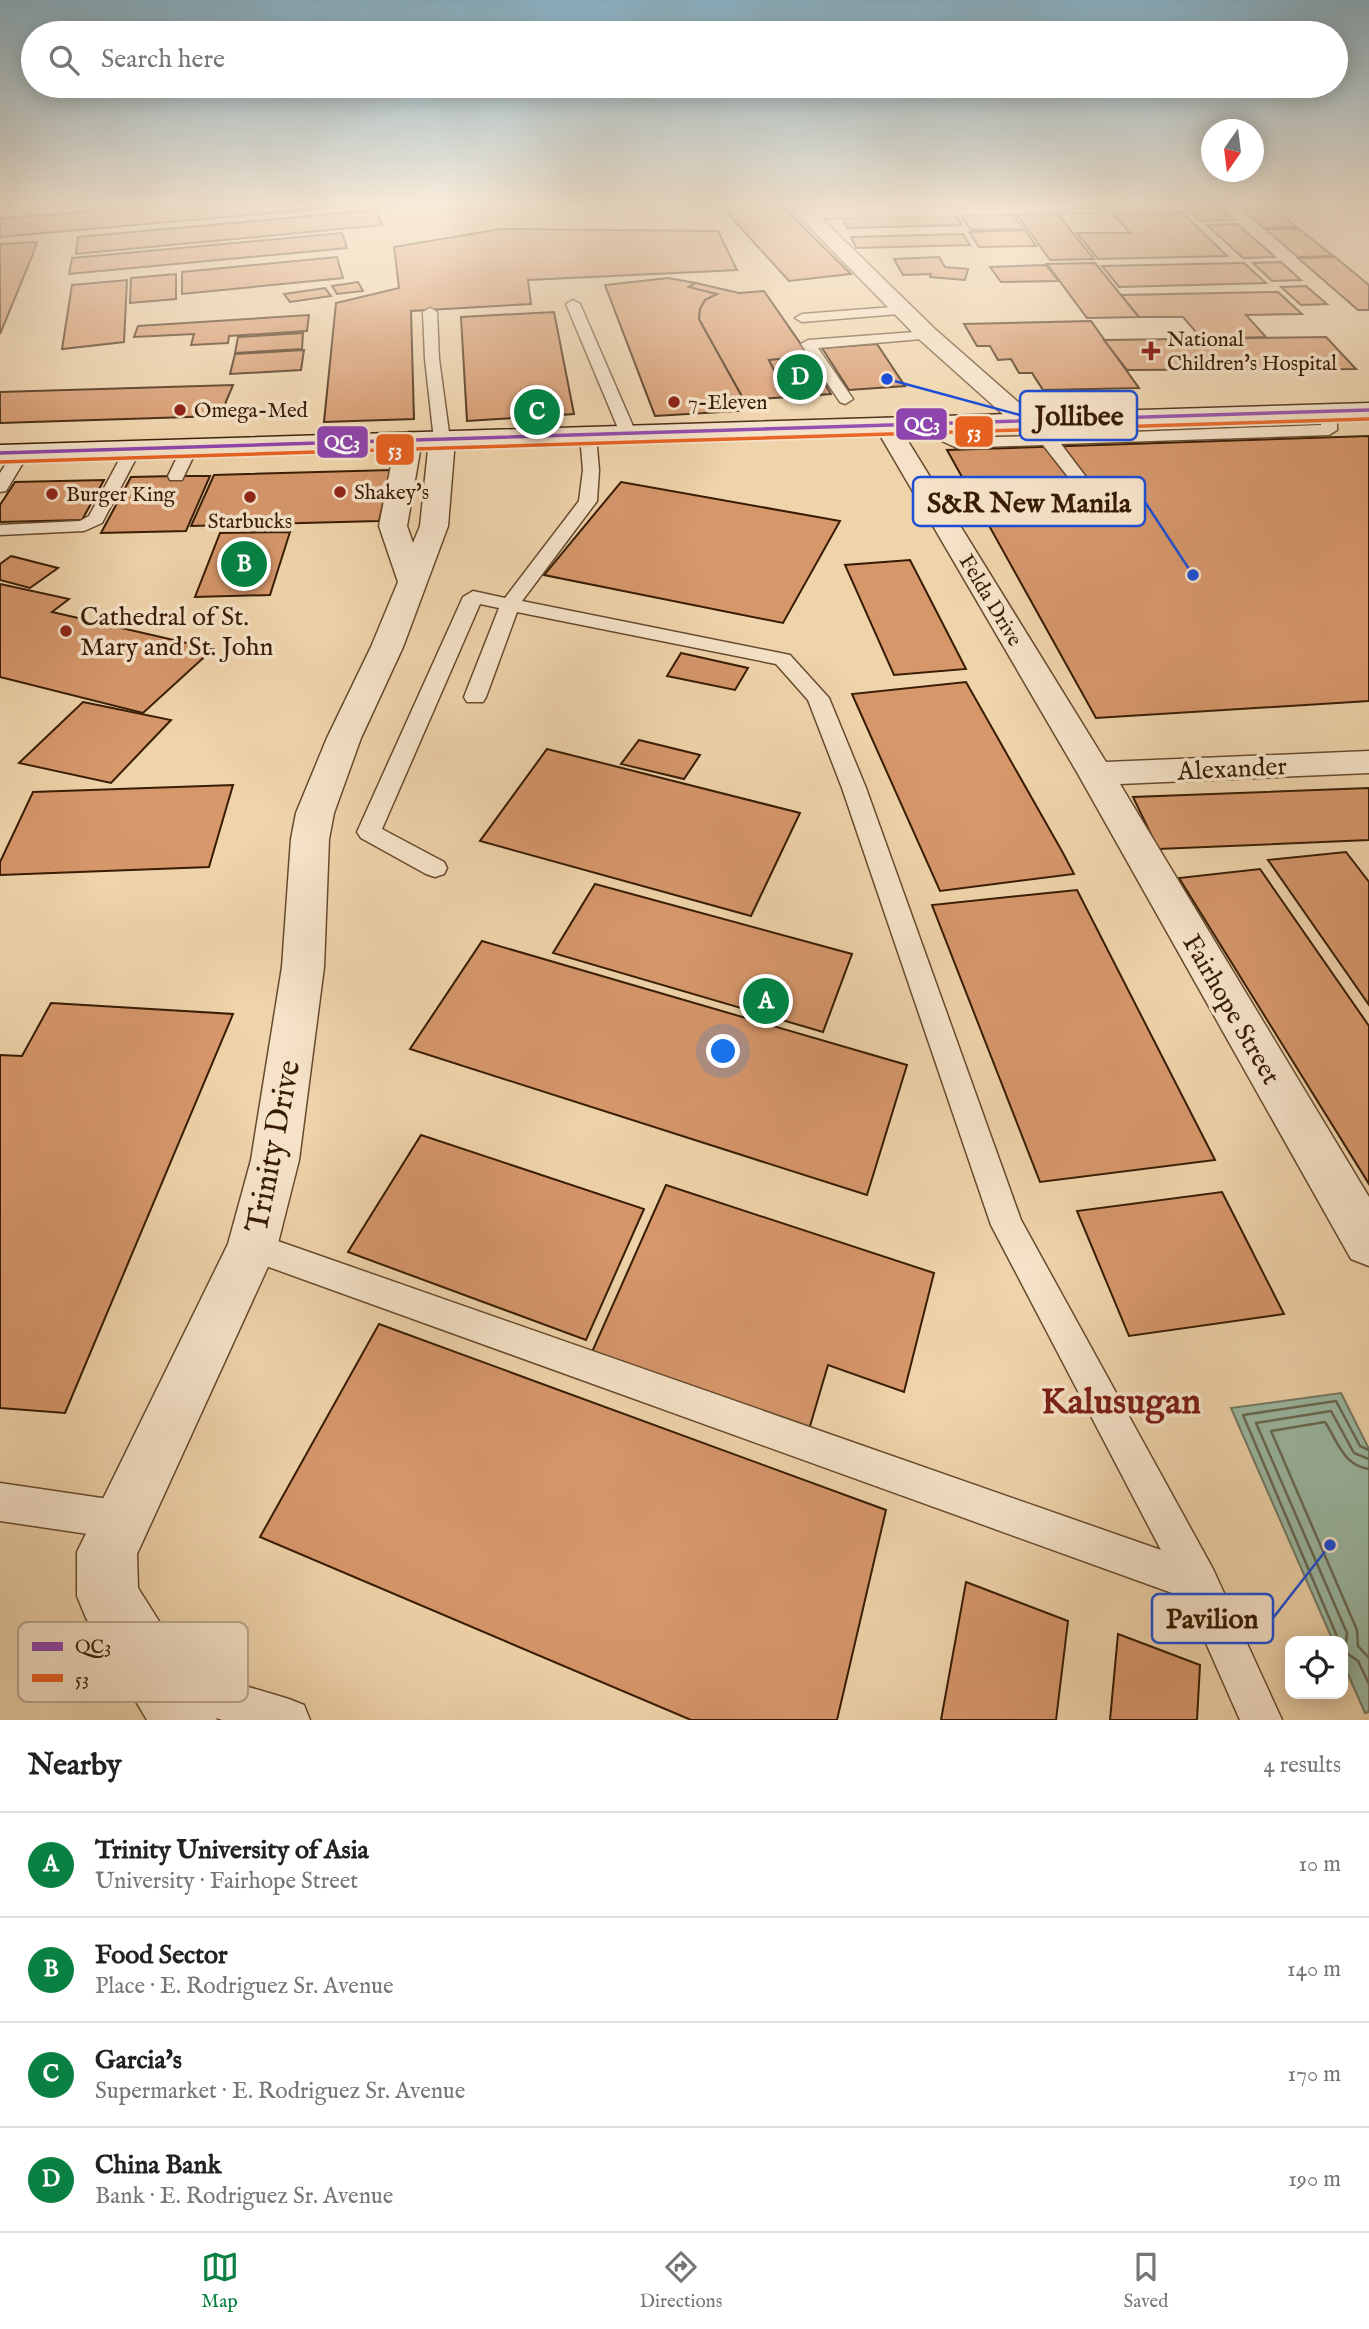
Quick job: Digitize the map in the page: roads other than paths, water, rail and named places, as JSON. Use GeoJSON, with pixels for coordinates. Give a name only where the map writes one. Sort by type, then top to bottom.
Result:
{"type":"FeatureCollection","features":[{"type":"Feature","properties":{"kind":"street"},"geometry":{"type":"LineString","coordinates":[[880,285],[928,335],[1025,421]]}},
{"type":"Feature","properties":{"kind":"street"},"geometry":{"type":"LineString","coordinates":[[11,453],[1025,421],[1332,426],[1369,410]]}},
{"type":"Feature","properties":{"kind":"street","name":"Felda Drive"},"geometry":{"type":"LineString","coordinates":[[886,425],[1096,774]]}},
{"type":"Feature","properties":{"kind":"street"},"geometry":{"type":"LineString","coordinates":[[409,440],[393,526],[412,581]]}},
{"type":"Feature","properties":{"kind":"street","name":"Trinity Drive"},"geometry":{"type":"LineString","coordinates":[[124,1622],[108,1596],[107,1552],[252,1247],[275,1160],[303,967],[310,839],[315,813],[344,738],[387,646],[434,526],[442,440]]}},
{"type":"Feature","properties":{"kind":"street","name":"Alexander"},"geometry":{"type":"LineString","coordinates":[[1096,774],[1369,762]]}},
{"type":"Feature","properties":{"kind":"street","name":"Fairhope Street"},"geometry":{"type":"LineString","coordinates":[[1096,774],[1369,1243]]}},
{"type":"Feature","properties":{"kind":"lane"},"geometry":{"type":"LineString","coordinates":[[573,303],[628,433]]}},
{"type":"Feature","properties":{"kind":"lane"},"geometry":{"type":"LineString","coordinates":[[802,318],[905,310]]}},
{"type":"Feature","properties":{"kind":"lane"},"geometry":{"type":"LineString","coordinates":[[430,312],[432,359],[442,440]]}},
{"type":"Feature","properties":{"kind":"lane"},"geometry":{"type":"LineString","coordinates":[[845,399],[808,344],[928,335]]}},
{"type":"Feature","properties":{"kind":"lane"},"geometry":{"type":"LineString","coordinates":[[1025,421],[1051,444],[1100,506],[1025,509]]}},
{"type":"Feature","properties":{"kind":"lane"},"geometry":{"type":"LineString","coordinates":[[915,425],[957,443],[1051,444],[1332,426]]}},
{"type":"Feature","properties":{"kind":"lane"},"geometry":{"type":"LineString","coordinates":[[475,697],[511,603],[589,501],[591,470],[588,435]]}},
{"type":"Feature","properties":{"kind":"lane"},"geometry":{"type":"LineString","coordinates":[[176,476],[190,447]]}},
{"type":"Feature","properties":{"kind":"lane"},"geometry":{"type":"LineString","coordinates":[[0,530],[77,527],[90,523],[96,519],[134,449]]}},
{"type":"Feature","properties":{"kind":"lane"},"geometry":{"type":"LineString","coordinates":[[0,487],[11,453]]}},
{"type":"Feature","properties":{"kind":"lane"},"geometry":{"type":"LineString","coordinates":[[435,868],[369,832],[473,597],[783,659],[818,698],[854,788],[1007,1226],[1199,1583],[1261,1720]]}},
{"type":"Feature","properties":{"kind":"lane"},"geometry":{"type":"LineString","coordinates":[[252,1247],[1199,1583]]}},
{"type":"Feature","properties":{"kind":"lane"},"geometry":{"type":"LineString","coordinates":[[0,1502],[122,1520]]}},
{"type":"Feature","properties":{"kind":"lane"},"geometry":{"type":"LineString","coordinates":[[184,1702],[289,1720]]}},
{"type":"Feature","properties":{"kind":"water"},"geometry":{"type":"Polygon","coordinates":[[[1341,1393],[1369,1449],[1369,1712],[1365,1713],[1348,1674],[1348,1636],[1331,1636],[1231,1408],[1341,1393]]]}},
{"type":"Feature","properties":{"kind":"place","name":"National Children's Hospital"},"geometry":{"type":"Point","coordinates":[1151,351]}},
{"type":"Feature","properties":{"kind":"place","name":"China Bank"},"geometry":{"type":"Point","coordinates":[800,377]}},
{"type":"Feature","properties":{"kind":"place","name":"Jollibee"},"geometry":{"type":"Point","coordinates":[887,379]}},
{"type":"Feature","properties":{"kind":"place","name":"7-Eleven"},"geometry":{"type":"Point","coordinates":[674,402]}},
{"type":"Feature","properties":{"kind":"place","name":"Omega-Med"},"geometry":{"type":"Point","coordinates":[180,410]}},
{"type":"Feature","properties":{"kind":"place","name":"Garcia's"},"geometry":{"type":"Point","coordinates":[537,412]}},
{"type":"Feature","properties":{"kind":"place","name":"Shakey's"},"geometry":{"type":"Point","coordinates":[340,492]}},
{"type":"Feature","properties":{"kind":"place","name":"Burger King"},"geometry":{"type":"Point","coordinates":[52,494]}},
{"type":"Feature","properties":{"kind":"place","name":"Starbucks"},"geometry":{"type":"Point","coordinates":[250,497]}},
{"type":"Feature","properties":{"kind":"place","name":"Food Sector"},"geometry":{"type":"Point","coordinates":[244,564]}},
{"type":"Feature","properties":{"kind":"place","name":"S&R New Manila"},"geometry":{"type":"Point","coordinates":[1193,575]}},
{"type":"Feature","properties":{"kind":"place","name":"Cathedral of St. Mary and St. John"},"geometry":{"type":"Point","coordinates":[66,631]}},
{"type":"Feature","properties":{"kind":"place","name":"Trinity University of Asia"},"geometry":{"type":"Point","coordinates":[766,1001]}},
{"type":"Feature","properties":{"kind":"place","name":"Pavilion"},"geometry":{"type":"Point","coordinates":[1330,1545]}},
{"type":"Feature","properties":{"kind":"district","name":"Kalusugan"},"geometry":{"type":"Point","coordinates":[1121,1400]}}]}
